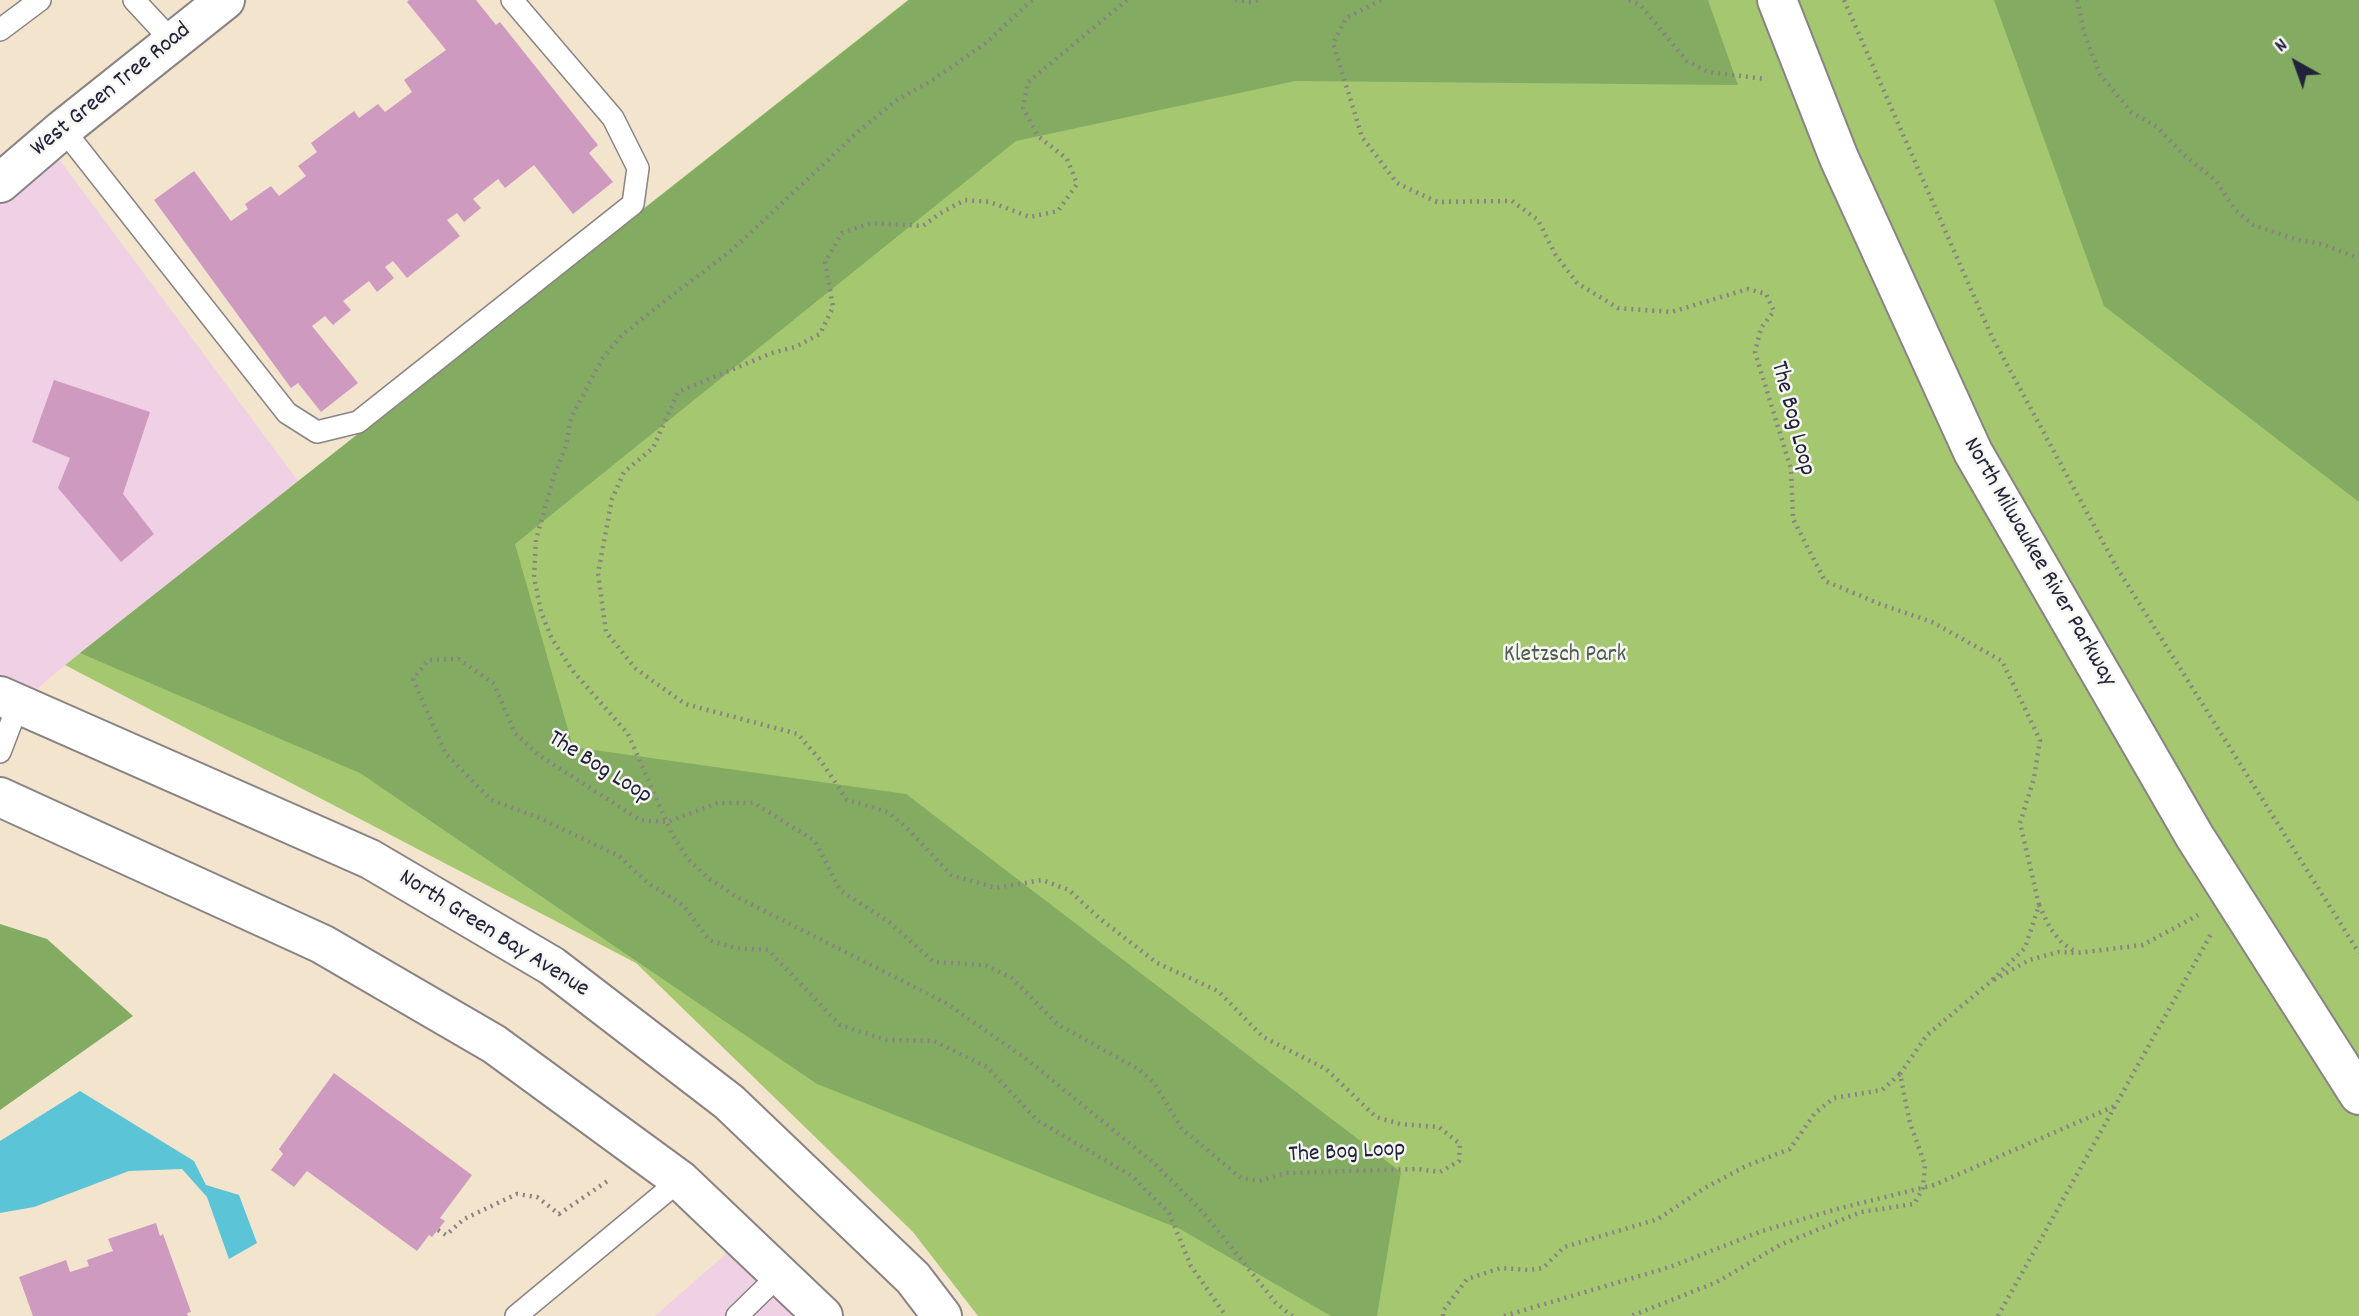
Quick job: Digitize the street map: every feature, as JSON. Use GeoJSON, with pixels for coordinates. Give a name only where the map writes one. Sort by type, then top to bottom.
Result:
{"type":"FeatureCollection","features":[{"type":"Feature","properties":{"kind":"main road","name":"West Green Tree Road"},"geometry":{"type":"LineString","coordinates":[[0,183],[63,129],[225,0]]}},
{"type":"Feature","properties":{"kind":"main road","name":"North Milwaukee River Parkway"},"geometry":{"type":"LineString","coordinates":[[1777,0],[1839,158],[1973,452],[2195,837],[2359,1095]]}},
{"type":"Feature","properties":{"kind":"main road","name":"North Green Bay Avenue"},"geometry":{"type":"LineString","coordinates":[[9,701],[370,859],[552,966],[729,1101],[913,1278],[942,1316]]}},
{"type":"Feature","properties":{"kind":"main road"},"geometry":{"type":"LineString","coordinates":[[0,797],[322,944],[494,1044],[680,1180],[823,1316]]}},
{"type":"Feature","properties":{"kind":"lane"},"geometry":{"type":"LineString","coordinates":[[0,30],[40,0]]}},
{"type":"Feature","properties":{"kind":"lane"},"geometry":{"type":"LineString","coordinates":[[134,0],[173,41]]}},
{"type":"Feature","properties":{"kind":"lane"},"geometry":{"type":"LineString","coordinates":[[63,129],[287,413],[317,432],[358,422],[633,204],[638,169],[613,118],[512,0]]}},
{"type":"Feature","properties":{"kind":"lane"},"geometry":{"type":"LineString","coordinates":[[0,752],[9,701]]}},
{"type":"Feature","properties":{"kind":"lane"},"geometry":{"type":"LineString","coordinates":[[516,1316],[680,1180]]}},
{"type":"Feature","properties":{"kind":"lane"},"geometry":{"type":"LineString","coordinates":[[737,1316],[780,1274]]}},
{"type":"Feature","properties":{"kind":"path"},"geometry":{"type":"LineString","coordinates":[[1032,0],[986,43],[931,81],[897,100],[860,130],[733,249],[622,335],[601,359],[570,418],[566,446],[554,476],[536,540],[534,577],[541,612],[552,639],[573,671],[628,734],[667,822],[688,859],[708,878],[737,897],[946,1003],[1024,1058],[1156,1164],[1202,1211],[1276,1303],[1293,1316]]}},
{"type":"Feature","properties":{"kind":"path","name":"The Bog Loop"},"geometry":{"type":"LineString","coordinates":[[1127,0],[1028,82],[1023,108],[1038,136],[1068,159],[1077,184],[1058,211],[1030,217],[990,202],[965,200],[923,226],[871,223],[842,233],[825,262],[832,307],[820,334],[795,347],[772,353],[678,392],[653,448],[624,471],[612,499],[598,573],[606,632],[635,668],[685,704],[798,734],[821,761],[847,800],[888,812],[910,831],[951,875],[996,888],[1042,880],[1069,890],[1099,918],[1157,963],[1218,991],[1263,1037],[1326,1069],[1376,1117],[1400,1124],[1439,1127],[1460,1144],[1459,1161],[1440,1172],[1418,1169],[1285,1173],[1259,1181],[1241,1178],[1182,1129],[1154,1083],[1140,1070],[1057,1024],[1012,978],[985,965],[934,962],[889,922],[840,890],[815,841],[754,803],[718,803],[667,822],[640,820],[540,756],[515,733],[494,684],[459,659],[428,660],[413,679],[446,754],[491,800],[535,816],[620,856],[648,883],[683,905],[709,940],[735,948],[768,950],[840,1024],[887,1040],[934,1041],[987,1067],[1038,1121],[1132,1176],[1169,1213],[1191,1266],[1226,1316]]}},
{"type":"Feature","properties":{"kind":"path"},"geometry":{"type":"LineString","coordinates":[[1235,0],[1258,0]]}},
{"type":"Feature","properties":{"kind":"path","name":"The Bog Loop"},"geometry":{"type":"LineString","coordinates":[[1381,0],[1346,18],[1333,43],[1362,137],[1397,183],[1437,202],[1512,201],[1538,220],[1555,254],[1577,283],[1618,308],[1671,312],[1748,289],[1766,294],[1774,311],[1761,328],[1755,352],[1791,469],[1793,519],[1825,581],[1931,622],[2002,661],[2040,740],[2034,778],[2020,823],[2039,905],[2050,928],[2062,943],[2077,953]]}},
{"type":"Feature","properties":{"kind":"path"},"geometry":{"type":"LineString","coordinates":[[1629,0],[1641,6],[1687,61],[1708,72],[1760,80],[1805,72]]}},
{"type":"Feature","properties":{"kind":"path"},"geometry":{"type":"LineString","coordinates":[[1843,0],[1991,335],[2111,556],[2359,953]]}},
{"type":"Feature","properties":{"kind":"path"},"geometry":{"type":"LineString","coordinates":[[2077,0],[2085,36],[2100,75],[2131,112],[2157,127],[2183,154],[2216,181],[2236,211],[2253,225],[2359,258]]}},
{"type":"Feature","properties":{"kind":"path"},"geometry":{"type":"LineString","coordinates":[[1988,984],[2029,960],[2059,952],[2077,953],[2143,945],[2232,896]]}},
{"type":"Feature","properties":{"kind":"path"},"geometry":{"type":"LineString","coordinates":[[1998,1316],[2232,896]]}},
{"type":"Feature","properties":{"kind":"path"},"geometry":{"type":"LineString","coordinates":[[1443,1316],[1443,1311],[1467,1279],[1502,1268],[1543,1268],[1564,1247],[1658,1219],[1703,1189],[1746,1166],[1790,1149],[1815,1113],[1834,1098],[1882,1090],[1900,1074],[1927,1035],[1988,984],[2025,948],[2039,905]]}},
{"type":"Feature","properties":{"kind":"path"},"geometry":{"type":"LineString","coordinates":[[1631,1316],[1717,1282],[1780,1245],[1861,1212],[1914,1204],[1923,1188],[1925,1165],[1910,1123],[1900,1074]]}},
{"type":"Feature","properties":{"kind":"path"},"geometry":{"type":"LineString","coordinates":[[1504,1316],[1670,1267],[1762,1231],[1923,1188],[2115,1106]]}},
{"type":"Feature","properties":{"kind":"path"},"geometry":{"type":"LineString","coordinates":[[438,1230],[446,1236],[464,1219],[517,1194],[537,1196],[559,1214],[609,1180]]}},
{"type":"Feature","properties":{"kind":"shaded area"},"geometry":{"type":"Polygon","coordinates":[[[47,143],[298,481],[18,705],[0,696],[0,184],[47,143]]]}},
{"type":"Feature","properties":{"kind":"shaded area"},"geometry":{"type":"Polygon","coordinates":[[[743,1239],[823,1316],[655,1316],[743,1239]]]}},
{"type":"Feature","properties":{"kind":"green space","name":"Kletzsch Park"},"geometry":{"type":"Polygon","coordinates":[[[908,0],[2359,0],[2359,1316],[978,1316],[913,1232],[636,963],[65,665],[908,0]]]}},
{"type":"Feature","properties":{"kind":"green space"},"geometry":{"type":"Polygon","coordinates":[[[909,0],[1708,0],[1738,85],[1295,81],[1016,141],[515,544],[573,747],[906,794],[1401,1172],[1377,1316],[1331,1316],[1180,1229],[817,1084],[360,773],[80,653],[909,0]]]}},
{"type":"Feature","properties":{"kind":"green space"},"geometry":{"type":"Polygon","coordinates":[[[1994,0],[2359,0],[2359,502],[2104,306],[1994,0]]]}},
{"type":"Feature","properties":{"kind":"green space"},"geometry":{"type":"Polygon","coordinates":[[[0,924],[47,939],[133,1016],[0,1110],[0,924]]]}},
{"type":"Feature","properties":{"kind":"water"},"geometry":{"type":"Polygon","coordinates":[[[80,1091],[194,1161],[206,1185],[239,1195],[257,1243],[229,1259],[207,1197],[182,1169],[129,1171],[34,1207],[0,1213],[0,1141],[80,1091]]]}},
{"type":"Feature","properties":{"kind":"building"},"geometry":{"type":"Polygon","coordinates":[[[476,0],[496,25],[500,22],[598,145],[589,153],[613,182],[573,214],[534,165],[505,188],[498,179],[473,199],[481,208],[464,222],[457,213],[447,220],[460,236],[407,278],[393,261],[385,267],[394,278],[377,292],[369,281],[343,301],[351,310],[333,325],[325,316],[312,326],[358,383],[321,412],[298,383],[291,388],[154,200],[194,171],[231,221],[248,209],[245,204],[271,186],[279,196],[306,176],[298,166],[317,152],[311,143],[354,111],[359,118],[378,104],[385,112],[412,92],[404,80],[446,50],[407,2],[476,0]]]}},
{"type":"Feature","properties":{"kind":"building"},"geometry":{"type":"Polygon","coordinates":[[[54,380],[150,412],[123,494],[154,534],[121,562],[58,488],[70,458],[32,442],[54,380]]]}},
{"type":"Feature","properties":{"kind":"building"},"geometry":{"type":"Polygon","coordinates":[[[334,1073],[472,1175],[440,1218],[445,1221],[432,1237],[429,1235],[417,1251],[307,1171],[294,1187],[271,1170],[283,1154],[279,1149],[334,1073]]]}},
{"type":"Feature","properties":{"kind":"building"},"geometry":{"type":"Polygon","coordinates":[[[156,1223],[160,1236],[163,1234],[191,1312],[187,1313],[188,1316],[33,1316],[19,1277],[66,1260],[70,1272],[89,1266],[87,1260],[113,1251],[108,1239],[156,1223]]]}}]}
